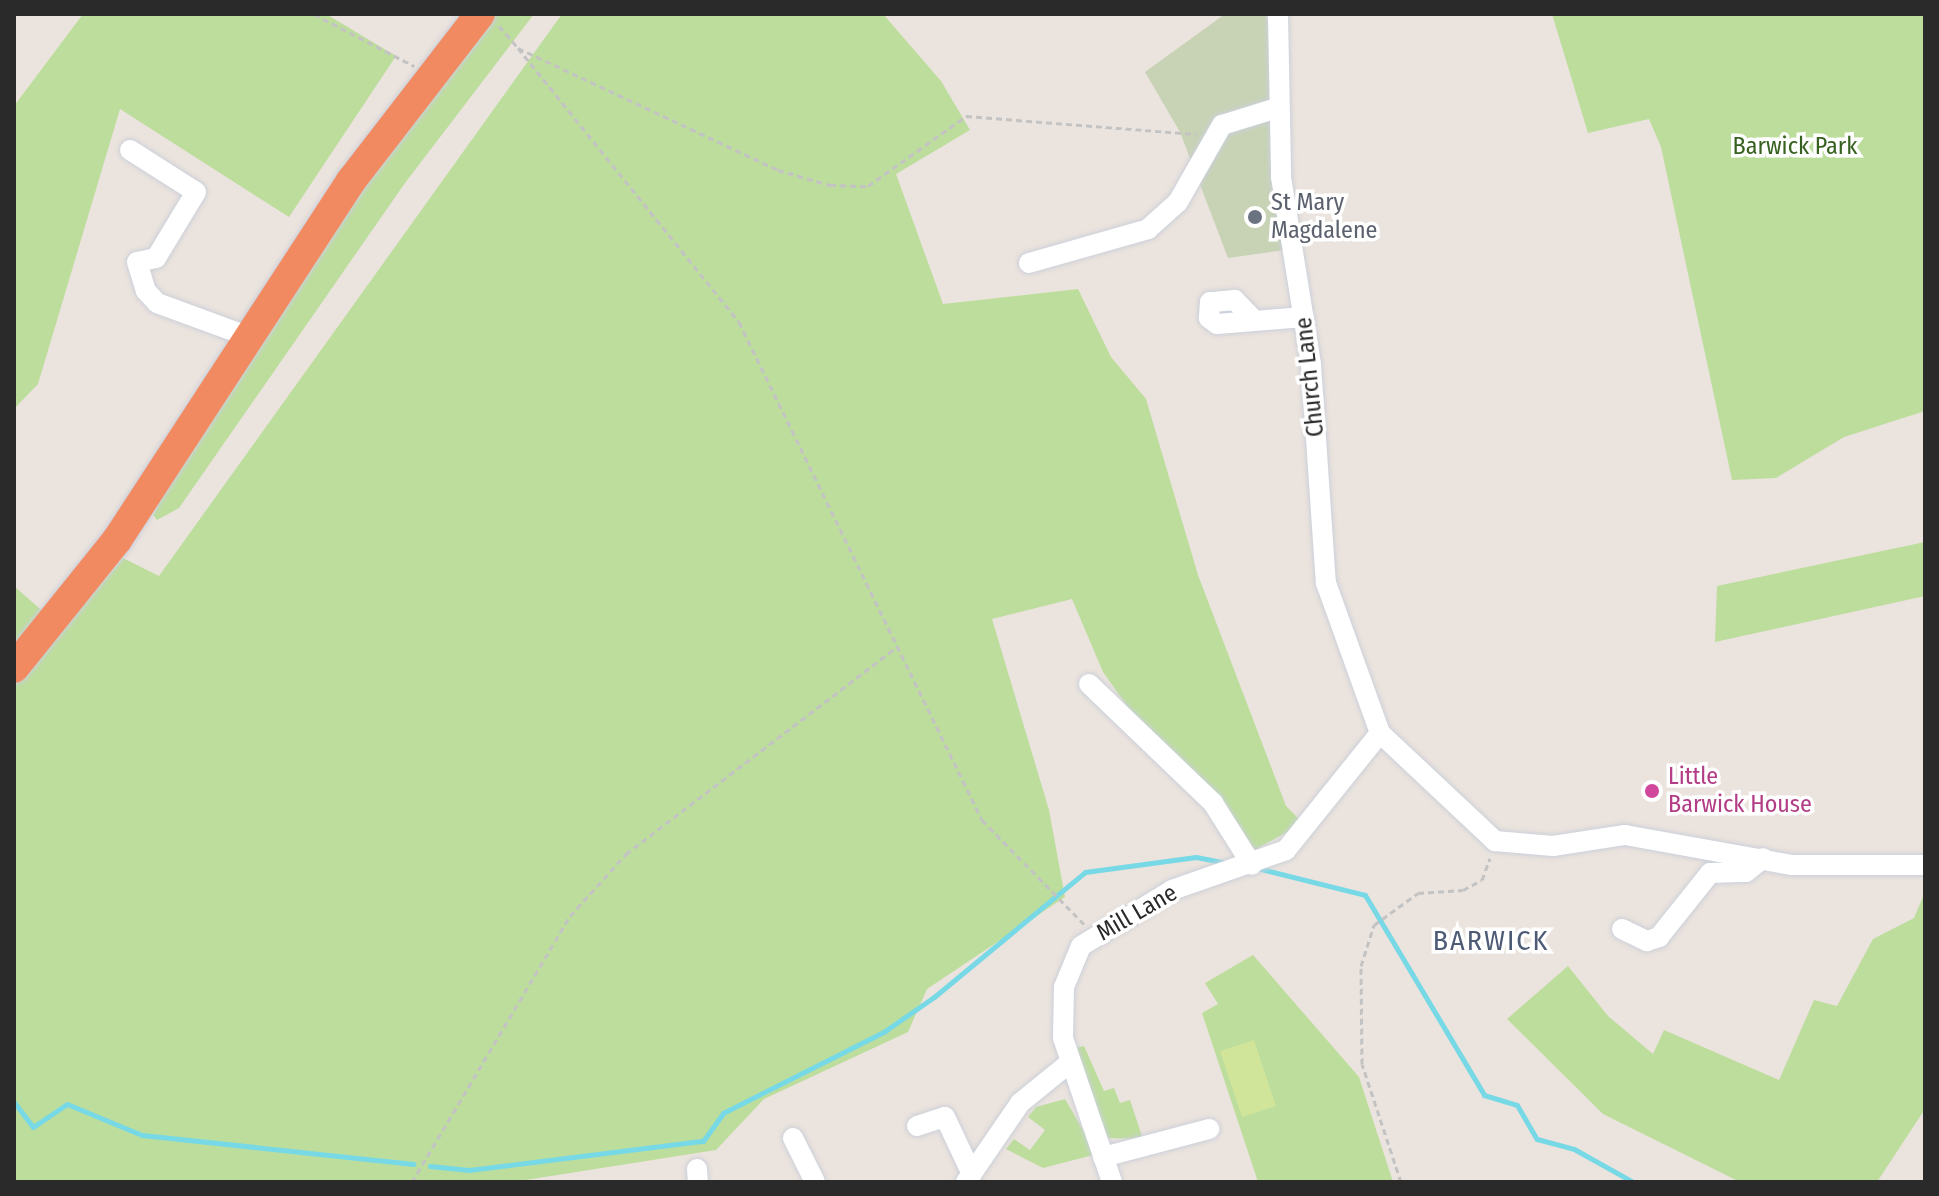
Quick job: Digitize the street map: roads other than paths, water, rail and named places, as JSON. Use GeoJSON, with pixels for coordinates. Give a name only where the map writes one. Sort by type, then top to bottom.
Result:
{"type":"FeatureCollection","features":[{"type":"Feature","properties":{"kind":"highway"},"geometry":{"type":"LineString","coordinates":[[14,668],[117,540],[250,337],[430,74],[480,14]]}},
{"type":"Feature","properties":{"kind":"street","name":"Church Lane"},"geometry":{"type":"LineString","coordinates":[[1278,14],[1277,108],[1304,317],[1326,583],[1380,733]]}},
{"type":"Feature","properties":{"kind":"street"},"geometry":{"type":"LineString","coordinates":[[1029,263],[1148,229],[1178,202],[1222,125],[1277,108]]}},
{"type":"Feature","properties":{"kind":"street"},"geometry":{"type":"LineString","coordinates":[[130,150],[196,192],[156,258],[137,262],[146,291],[157,303],[250,337]]}},
{"type":"Feature","properties":{"kind":"street"},"geometry":{"type":"LineString","coordinates":[[1254,320],[1304,317]]}},
{"type":"Feature","properties":{"kind":"street"},"geometry":{"type":"LineString","coordinates":[[1089,684],[1213,803],[1252,865]]}},
{"type":"Feature","properties":{"kind":"street"},"geometry":{"type":"LineString","coordinates":[[1380,733],[1489,835],[1553,846],[1657,838],[1792,865],[1925,865]]}},
{"type":"Feature","properties":{"kind":"street","name":"Mill Lane"},"geometry":{"type":"LineString","coordinates":[[1112,1182],[1068,1064],[1064,987],[1075,956],[1093,937],[1172,890],[1252,865],[1286,850],[1314,823],[1380,733]]}},
{"type":"Feature","properties":{"kind":"street"},"geometry":{"type":"LineString","coordinates":[[1622,929],[1647,941],[1659,937],[1710,873],[1746,872],[1763,858]]}},
{"type":"Feature","properties":{"kind":"street"},"geometry":{"type":"LineString","coordinates":[[969,1178],[1020,1103],[1068,1064]]}},
{"type":"Feature","properties":{"kind":"street"},"geometry":{"type":"LineString","coordinates":[[917,1126],[945,1117],[969,1178]]}},
{"type":"Feature","properties":{"kind":"street"},"geometry":{"type":"LineString","coordinates":[[1103,1157],[1209,1129]]}},
{"type":"Feature","properties":{"kind":"street"},"geometry":{"type":"LineString","coordinates":[[793,1138],[815,1182]]}},
{"type":"Feature","properties":{"kind":"waterway"},"geometry":{"type":"LineString","coordinates":[[430,1166],[469,1170],[703,1141],[723,1113],[885,1031],[934,997],[1085,872],[1196,857],[1227,863]]}},
{"type":"Feature","properties":{"kind":"waterway"},"geometry":{"type":"LineString","coordinates":[[1257,868],[1365,895],[1484,1095],[1517,1105],[1537,1139],[1574,1149],[1633,1182]]}},
{"type":"Feature","properties":{"kind":"waterway"},"geometry":{"type":"LineString","coordinates":[[14,1102],[33,1127],[67,1104],[142,1135],[413,1164]]}},
{"type":"Feature","properties":{"kind":"place","name":"St Mary Magdalene"},"geometry":{"type":"Point","coordinates":[1255,217]}},
{"type":"Feature","properties":{"kind":"place","name":"Little Barwick House"},"geometry":{"type":"Point","coordinates":[1652,791]}},
{"type":"Feature","properties":{"kind":"district","name":"BARWICK"},"geometry":{"type":"Point","coordinates":[1491,941]}},
{"type":"Feature","properties":{"kind":"park label","name":"Barwick Park"},"geometry":{"type":"Point","coordinates":[1795,147]}}]}
